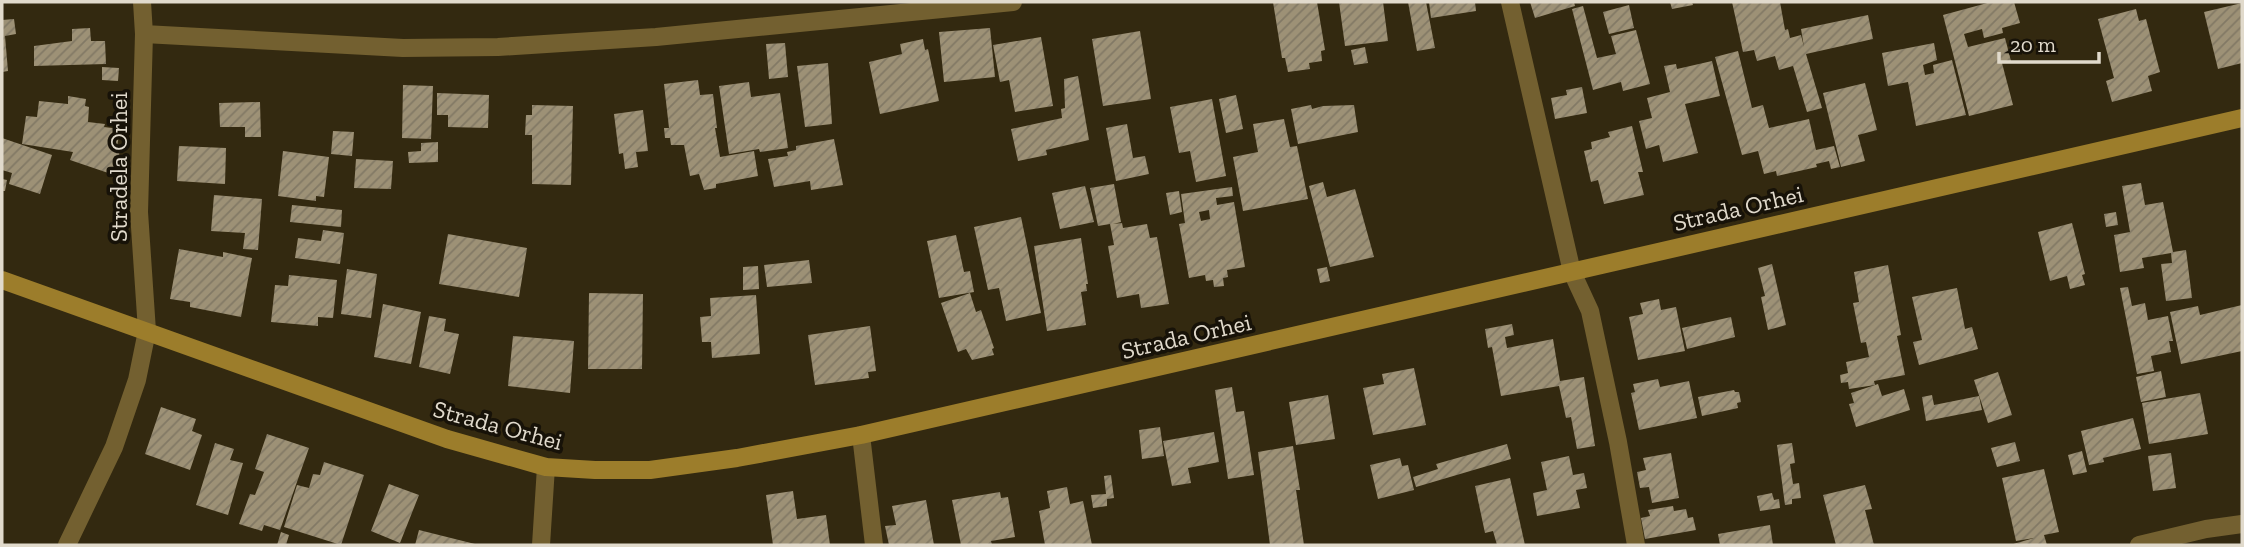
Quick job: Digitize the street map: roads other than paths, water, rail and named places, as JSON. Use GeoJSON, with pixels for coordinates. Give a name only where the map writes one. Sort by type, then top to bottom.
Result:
{"type":"FeatureCollection","features":[{"type":"Feature","properties":{"kind":"street","name":"Stradela Orhei"},"geometry":{"type":"LineString","coordinates":[[142,2],[144,34],[139,212],[147,331]]}},
{"type":"Feature","properties":{"kind":"street"},"geometry":{"type":"LineString","coordinates":[[144,34],[346,46],[498,47],[656,37],[1013,2]]}},
{"type":"Feature","properties":{"kind":"street"},"geometry":{"type":"LineString","coordinates":[[1510,2],[1572,272],[1590,312],[1618,442],[1636,545]]}},
{"type":"Feature","properties":{"kind":"street","name":"Strada Orhei"},"geometry":{"type":"LineString","coordinates":[[2,280],[447,439],[546,467],[650,470],[737,458],[861,435],[2242,118]]}},
{"type":"Feature","properties":{"kind":"street"},"geometry":{"type":"LineString","coordinates":[[67,545],[114,447],[137,380],[147,331]]}},
{"type":"Feature","properties":{"kind":"street"},"geometry":{"type":"LineString","coordinates":[[861,435],[873,545]]}},
{"type":"Feature","properties":{"kind":"street"},"geometry":{"type":"LineString","coordinates":[[541,545],[546,467]]}},
{"type":"Feature","properties":{"kind":"street"},"geometry":{"type":"LineString","coordinates":[[2139,545],[2206,529],[2242,524]]}}]}
